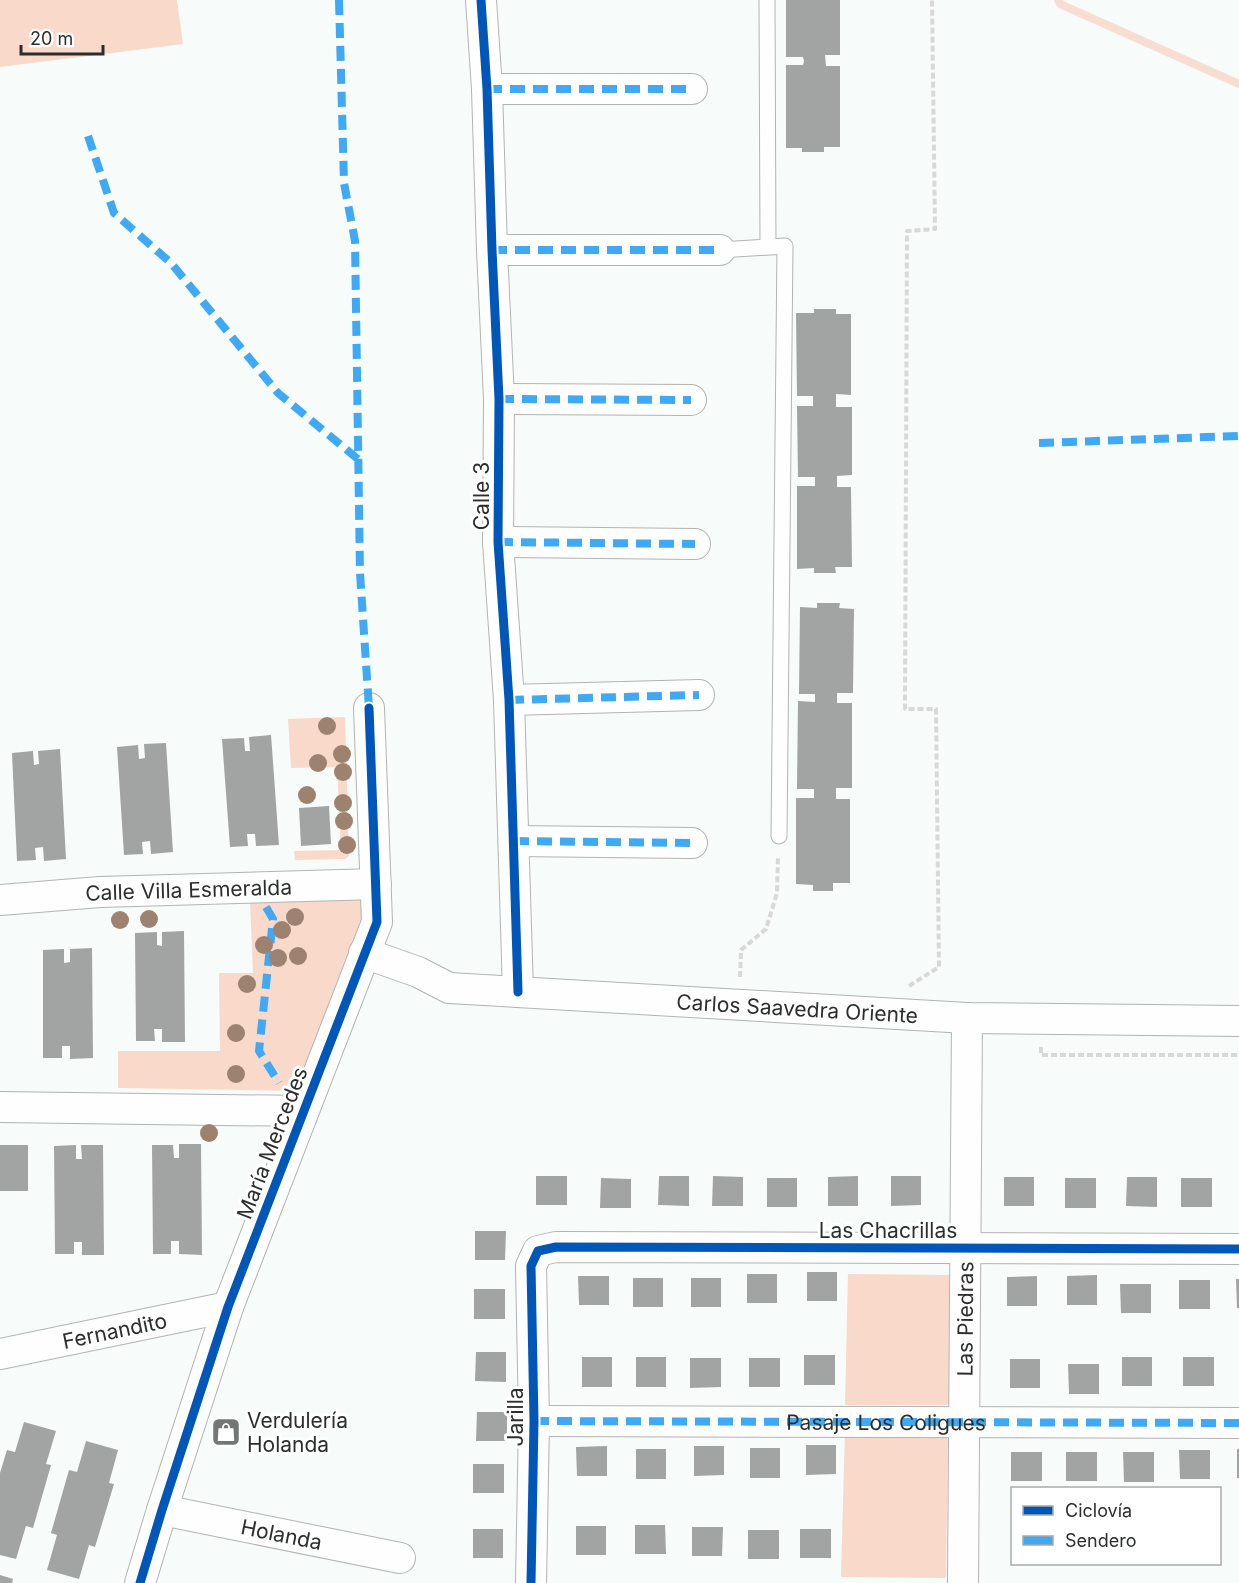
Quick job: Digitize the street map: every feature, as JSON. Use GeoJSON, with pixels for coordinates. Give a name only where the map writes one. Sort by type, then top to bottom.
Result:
{"type":"FeatureCollection","features":[{"type":"Feature","properties":{"kind":"street","name":"Calle 3"},"geometry":{"type":"LineString","coordinates":[[481,0],[487,89],[499,399],[498,542],[509,700],[519,992]]}},
{"type":"Feature","properties":{"kind":"street"},"geometry":{"type":"LineString","coordinates":[[487,89],[692,89]]}},
{"type":"Feature","properties":{"kind":"street"},"geometry":{"type":"LineString","coordinates":[[492,250],[720,249]]}},
{"type":"Feature","properties":{"kind":"street"},"geometry":{"type":"LineString","coordinates":[[499,399],[692,400]]}},
{"type":"Feature","properties":{"kind":"street"},"geometry":{"type":"LineString","coordinates":[[498,542],[695,544]]}},
{"type":"Feature","properties":{"kind":"street"},"geometry":{"type":"LineString","coordinates":[[509,700],[699,695]]}},
{"type":"Feature","properties":{"kind":"street","name":"María Mercedes"},"geometry":{"type":"LineString","coordinates":[[140,1583],[228,1308],[377,922],[369,708]]}},
{"type":"Feature","properties":{"kind":"street"},"geometry":{"type":"LineString","coordinates":[[514,841],[692,843]]}},
{"type":"Feature","properties":{"kind":"street","name":"Calle Villa Esmeralda"},"geometry":{"type":"LineString","coordinates":[[0,900],[100,892],[376,884]]}},
{"type":"Feature","properties":{"kind":"street","name":"Carlos Saavedra Oriente"},"geometry":{"type":"LineString","coordinates":[[364,953],[418,972],[449,988],[967,1018],[1239,1021]]}},
{"type":"Feature","properties":{"kind":"street","name":"Las Piedras"},"geometry":{"type":"LineString","coordinates":[[963,1583],[967,1018]]}},
{"type":"Feature","properties":{"kind":"street"},"geometry":{"type":"LineString","coordinates":[[0,1107],[303,1111]]}},
{"type":"Feature","properties":{"kind":"street","name":"Las Chacrillas"},"geometry":{"type":"LineString","coordinates":[[538,1251],[556,1247],[1239,1249]]}},
{"type":"Feature","properties":{"kind":"street","name":"Jarilla"},"geometry":{"type":"LineString","coordinates":[[531,1583],[534,1421],[531,1266],[538,1251]]}},
{"type":"Feature","properties":{"kind":"street","name":"Fernandito"},"geometry":{"type":"LineString","coordinates":[[0,1354],[228,1308]]}},
{"type":"Feature","properties":{"kind":"street","name":"Pasaje Los Coligues"},"geometry":{"type":"LineString","coordinates":[[534,1421],[1239,1423]]}},
{"type":"Feature","properties":{"kind":"street","name":"Holanda"},"geometry":{"type":"LineString","coordinates":[[162,1510],[400,1558]]}},
{"type":"Feature","properties":{"kind":"lane"},"geometry":{"type":"LineString","coordinates":[[766,0],[768,247]]}},
{"type":"Feature","properties":{"kind":"lane"},"geometry":{"type":"LineString","coordinates":[[720,249],[784,246],[779,836]]}},
{"type":"Feature","properties":{"kind":"path"},"geometry":{"type":"LineString","coordinates":[[896,1014],[899,993],[939,967],[936,709],[905,709],[907,231],[935,229],[932,0]]}},
{"type":"Feature","properties":{"kind":"path"},"geometry":{"type":"LineString","coordinates":[[739,1005],[741,950],[766,929],[777,893],[779,836]]}},
{"type":"Feature","properties":{"kind":"path"},"geometry":{"type":"LineString","coordinates":[[1041,1018],[1041,1055],[1239,1055]]}},
{"type":"Feature","properties":{"kind":"shaded area"},"geometry":{"type":"Polygon","coordinates":[[[0,0],[177,0],[183,44],[0,67],[0,0]]]}},
{"type":"Feature","properties":{"kind":"shaded area"},"geometry":{"type":"Polygon","coordinates":[[[345,717],[349,856],[345,859],[295,860],[294,851],[341,850],[337,767],[291,768],[288,719],[345,717]]]}},
{"type":"Feature","properties":{"kind":"shaded area"},"geometry":{"type":"Polygon","coordinates":[[[361,897],[364,915],[297,1091],[118,1088],[118,1051],[220,1051],[219,973],[253,973],[250,901],[361,897]]]}},
{"type":"Feature","properties":{"kind":"shaded area"},"geometry":{"type":"Polygon","coordinates":[[[848,1274],[953,1275],[950,1405],[845,1405],[848,1274]]]}},
{"type":"Feature","properties":{"kind":"shaded area"},"geometry":{"type":"Polygon","coordinates":[[[845,1429],[948,1431],[946,1578],[841,1577],[845,1429]]]}},
{"type":"Feature","properties":{"kind":"building"},"geometry":{"type":"Polygon","coordinates":[[[786,0],[840,0],[840,55],[825,55],[826,66],[840,66],[840,147],[824,147],[824,152],[802,152],[802,148],[786,148],[786,65],[803,65],[804,61],[803,57],[786,57],[786,0]]]}},
{"type":"Feature","properties":{"kind":"building"},"geometry":{"type":"Polygon","coordinates":[[[814,309],[836,309],[836,314],[851,314],[851,395],[836,394],[836,407],[852,407],[852,475],[837,476],[837,487],[851,487],[852,567],[835,567],[836,573],[814,573],[814,568],[797,569],[797,486],[815,486],[815,477],[798,477],[797,406],[813,406],[813,396],[797,396],[796,313],[814,313],[814,309]]]}},
{"type":"Feature","properties":{"kind":"building"},"geometry":{"type":"Polygon","coordinates":[[[817,603],[840,603],[839,608],[854,609],[853,693],[837,693],[837,703],[852,703],[852,788],[836,788],[836,799],[850,799],[850,883],[833,883],[833,891],[813,891],[813,885],[796,884],[796,798],[814,798],[814,789],[797,789],[798,701],[815,702],[815,694],[799,694],[800,607],[817,608],[817,603]]]}},
{"type":"Feature","properties":{"kind":"building"},"geometry":{"type":"Polygon","coordinates":[[[271,735],[279,845],[256,846],[255,834],[247,834],[248,846],[230,847],[222,739],[244,738],[245,751],[250,751],[249,737],[271,735]]]}},
{"type":"Feature","properties":{"kind":"building"},"geometry":{"type":"Polygon","coordinates":[[[166,743],[173,852],[151,854],[150,841],[142,842],[143,854],[124,855],[117,747],[138,745],[139,759],[145,758],[144,744],[166,743]]]}},
{"type":"Feature","properties":{"kind":"building"},"geometry":{"type":"Polygon","coordinates":[[[60,749],[66,859],[44,861],[43,847],[35,848],[36,860],[17,861],[12,753],[33,751],[34,765],[39,764],[38,751],[60,749]]]}},
{"type":"Feature","properties":{"kind":"building"},"geometry":{"type":"Polygon","coordinates":[[[329,806],[331,844],[301,846],[299,808],[329,806]]]}},
{"type":"Feature","properties":{"kind":"building"},"geometry":{"type":"Polygon","coordinates":[[[184,931],[185,1042],[162,1042],[162,1029],[154,1029],[155,1041],[136,1041],[135,933],[157,932],[157,945],[162,946],[162,932],[184,931]]]}},
{"type":"Feature","properties":{"kind":"building"},"geometry":{"type":"Polygon","coordinates":[[[92,948],[93,1058],[70,1059],[70,1046],[62,1046],[62,1058],[43,1058],[43,950],[64,949],[64,963],[70,962],[70,949],[92,948]]]}},
{"type":"Feature","properties":{"kind":"building"},"geometry":{"type":"Polygon","coordinates":[[[179,1144],[201,1144],[202,1255],[179,1254],[179,1241],[171,1241],[171,1254],[153,1254],[152,1145],[173,1145],[174,1158],[179,1158],[179,1144]]]}},
{"type":"Feature","properties":{"kind":"building"},"geometry":{"type":"Polygon","coordinates":[[[0,1145],[28,1145],[28,1191],[0,1191],[0,1145]]]}},
{"type":"Feature","properties":{"kind":"building"},"geometry":{"type":"Polygon","coordinates":[[[76,1145],[76,1159],[82,1159],[81,1145],[103,1145],[104,1255],[82,1255],[82,1242],[74,1242],[74,1254],[55,1254],[54,1146],[76,1145]]]}},
{"type":"Feature","properties":{"kind":"building"},"geometry":{"type":"Polygon","coordinates":[[[536,1176],[567,1176],[567,1205],[536,1205],[536,1176]]]}},
{"type":"Feature","properties":{"kind":"building"},"geometry":{"type":"Polygon","coordinates":[[[659,1176],[689,1176],[689,1206],[658,1205],[659,1176]]]}},
{"type":"Feature","properties":{"kind":"building"},"geometry":{"type":"Polygon","coordinates":[[[713,1176],[743,1177],[743,1206],[712,1206],[713,1176]]]}},
{"type":"Feature","properties":{"kind":"building"},"geometry":{"type":"Polygon","coordinates":[[[858,1176],[858,1206],[828,1206],[828,1177],[858,1176]]]}},
{"type":"Feature","properties":{"kind":"building"},"geometry":{"type":"Polygon","coordinates":[[[891,1176],[921,1176],[921,1205],[891,1206],[891,1176]]]}},
{"type":"Feature","properties":{"kind":"building"},"geometry":{"type":"Polygon","coordinates":[[[1004,1177],[1034,1177],[1034,1206],[1004,1206],[1004,1177]]]}},
{"type":"Feature","properties":{"kind":"building"},"geometry":{"type":"Polygon","coordinates":[[[1127,1177],[1157,1177],[1157,1207],[1126,1206],[1127,1177]]]}},
{"type":"Feature","properties":{"kind":"building"},"geometry":{"type":"Polygon","coordinates":[[[601,1178],[631,1179],[631,1208],[600,1208],[601,1178]]]}},
{"type":"Feature","properties":{"kind":"building"},"geometry":{"type":"Polygon","coordinates":[[[767,1178],[797,1178],[797,1207],[767,1207],[767,1178]]]}},
{"type":"Feature","properties":{"kind":"building"},"geometry":{"type":"Polygon","coordinates":[[[1065,1178],[1096,1178],[1096,1208],[1065,1208],[1065,1178]]]}},
{"type":"Feature","properties":{"kind":"building"},"geometry":{"type":"Polygon","coordinates":[[[1181,1178],[1212,1178],[1212,1207],[1181,1207],[1181,1178]]]}},
{"type":"Feature","properties":{"kind":"building"},"geometry":{"type":"Polygon","coordinates":[[[475,1231],[506,1231],[505,1260],[475,1260],[475,1231]]]}},
{"type":"Feature","properties":{"kind":"building"},"geometry":{"type":"Polygon","coordinates":[[[807,1272],[837,1272],[837,1301],[807,1301],[807,1272]]]}},
{"type":"Feature","properties":{"kind":"building"},"geometry":{"type":"Polygon","coordinates":[[[747,1274],[777,1274],[777,1303],[747,1303],[747,1274]]]}},
{"type":"Feature","properties":{"kind":"building"},"geometry":{"type":"Polygon","coordinates":[[[1097,1275],[1097,1305],[1067,1305],[1067,1276],[1097,1275]]]}},
{"type":"Feature","properties":{"kind":"building"},"geometry":{"type":"Polygon","coordinates":[[[578,1276],[609,1276],[609,1305],[579,1305],[578,1276]]]}},
{"type":"Feature","properties":{"kind":"building"},"geometry":{"type":"Polygon","coordinates":[[[1037,1276],[1037,1306],[1007,1306],[1007,1277],[1037,1276]]]}},
{"type":"Feature","properties":{"kind":"building"},"geometry":{"type":"Polygon","coordinates":[[[633,1278],[663,1278],[663,1307],[633,1307],[633,1278]]]}},
{"type":"Feature","properties":{"kind":"building"},"geometry":{"type":"Polygon","coordinates":[[[691,1278],[721,1278],[721,1307],[691,1307],[691,1278]]]}},
{"type":"Feature","properties":{"kind":"building"},"geometry":{"type":"Polygon","coordinates":[[[1236,1279],[1239,1279],[1239,1308],[1237,1308],[1236,1279]]]}},
{"type":"Feature","properties":{"kind":"building"},"geometry":{"type":"Polygon","coordinates":[[[1179,1280],[1210,1280],[1210,1309],[1179,1309],[1179,1280]]]}},
{"type":"Feature","properties":{"kind":"building"},"geometry":{"type":"Polygon","coordinates":[[[1120,1284],[1151,1284],[1151,1313],[1121,1313],[1120,1284]]]}},
{"type":"Feature","properties":{"kind":"building"},"geometry":{"type":"Polygon","coordinates":[[[474,1289],[505,1289],[505,1319],[474,1319],[474,1289]]]}},
{"type":"Feature","properties":{"kind":"building"},"geometry":{"type":"Polygon","coordinates":[[[476,1352],[506,1352],[506,1382],[475,1381],[476,1352]]]}},
{"type":"Feature","properties":{"kind":"building"},"geometry":{"type":"Polygon","coordinates":[[[804,1355],[835,1355],[835,1385],[804,1385],[804,1355]]]}},
{"type":"Feature","properties":{"kind":"building"},"geometry":{"type":"Polygon","coordinates":[[[582,1357],[612,1357],[612,1387],[582,1387],[582,1357]]]}},
{"type":"Feature","properties":{"kind":"building"},"geometry":{"type":"Polygon","coordinates":[[[636,1357],[666,1357],[666,1387],[636,1387],[636,1357]]]}},
{"type":"Feature","properties":{"kind":"building"},"geometry":{"type":"Polygon","coordinates":[[[1122,1357],[1152,1357],[1152,1386],[1122,1386],[1122,1357]]]}},
{"type":"Feature","properties":{"kind":"building"},"geometry":{"type":"Polygon","coordinates":[[[1183,1357],[1214,1357],[1214,1386],[1183,1386],[1183,1357]]]}},
{"type":"Feature","properties":{"kind":"building"},"geometry":{"type":"Polygon","coordinates":[[[690,1358],[721,1358],[721,1387],[690,1388],[690,1358]]]}},
{"type":"Feature","properties":{"kind":"building"},"geometry":{"type":"Polygon","coordinates":[[[749,1358],[780,1358],[780,1387],[749,1387],[749,1358]]]}},
{"type":"Feature","properties":{"kind":"building"},"geometry":{"type":"Polygon","coordinates":[[[1010,1359],[1040,1359],[1040,1388],[1010,1388],[1010,1359]]]}},
{"type":"Feature","properties":{"kind":"building"},"geometry":{"type":"Polygon","coordinates":[[[1068,1364],[1099,1364],[1099,1394],[1069,1394],[1068,1364]]]}},
{"type":"Feature","properties":{"kind":"building"},"geometry":{"type":"Polygon","coordinates":[[[477,1412],[507,1412],[507,1441],[476,1441],[477,1412]]]}},
{"type":"Feature","properties":{"kind":"building"},"geometry":{"type":"Polygon","coordinates":[[[24,1422],[56,1431],[46,1464],[51,1465],[33,1528],[26,1526],[16,1559],[0,1555],[0,1473],[7,1450],[15,1452],[24,1422]]]}},
{"type":"Feature","properties":{"kind":"building"},"geometry":{"type":"Polygon","coordinates":[[[86,1441],[118,1450],[109,1483],[114,1484],[95,1547],[89,1545],[79,1579],[47,1570],[57,1535],[51,1533],[69,1470],[77,1472],[86,1441]]]}},
{"type":"Feature","properties":{"kind":"building"},"geometry":{"type":"Polygon","coordinates":[[[806,1445],[836,1445],[836,1474],[806,1475],[806,1445]]]}},
{"type":"Feature","properties":{"kind":"building"},"geometry":{"type":"Polygon","coordinates":[[[607,1446],[607,1476],[577,1476],[576,1447],[607,1446]]]}},
{"type":"Feature","properties":{"kind":"building"},"geometry":{"type":"Polygon","coordinates":[[[694,1446],[724,1446],[724,1475],[694,1476],[694,1446]]]}},
{"type":"Feature","properties":{"kind":"building"},"geometry":{"type":"Polygon","coordinates":[[[750,1448],[780,1448],[780,1478],[750,1478],[750,1448]]]}},
{"type":"Feature","properties":{"kind":"building"},"geometry":{"type":"Polygon","coordinates":[[[636,1449],[666,1449],[666,1479],[636,1479],[636,1449]]]}},
{"type":"Feature","properties":{"kind":"building"},"geometry":{"type":"Polygon","coordinates":[[[1237,1449],[1239,1449],[1239,1478],[1237,1478],[1237,1449]]]}},
{"type":"Feature","properties":{"kind":"building"},"geometry":{"type":"Polygon","coordinates":[[[1179,1450],[1210,1450],[1210,1479],[1180,1479],[1179,1450]]]}},
{"type":"Feature","properties":{"kind":"building"},"geometry":{"type":"Polygon","coordinates":[[[1011,1452],[1042,1452],[1042,1481],[1011,1481],[1011,1452]]]}},
{"type":"Feature","properties":{"kind":"building"},"geometry":{"type":"Polygon","coordinates":[[[1066,1452],[1097,1452],[1097,1481],[1066,1481],[1066,1452]]]}},
{"type":"Feature","properties":{"kind":"building"},"geometry":{"type":"Polygon","coordinates":[[[1123,1452],[1154,1452],[1154,1482],[1124,1482],[1123,1452]]]}},
{"type":"Feature","properties":{"kind":"building"},"geometry":{"type":"Polygon","coordinates":[[[473,1464],[504,1464],[504,1493],[473,1493],[473,1464]]]}},
{"type":"Feature","properties":{"kind":"building"},"geometry":{"type":"Polygon","coordinates":[[[635,1525],[665,1525],[666,1554],[635,1554],[635,1525]]]}},
{"type":"Feature","properties":{"kind":"building"},"geometry":{"type":"Polygon","coordinates":[[[576,1526],[606,1526],[606,1555],[576,1555],[576,1526]]]}},
{"type":"Feature","properties":{"kind":"building"},"geometry":{"type":"Polygon","coordinates":[[[692,1527],[723,1527],[722,1556],[692,1556],[692,1527]]]}},
{"type":"Feature","properties":{"kind":"building"},"geometry":{"type":"Polygon","coordinates":[[[473,1529],[503,1529],[503,1558],[473,1558],[473,1529]]]}},
{"type":"Feature","properties":{"kind":"building"},"geometry":{"type":"Polygon","coordinates":[[[800,1529],[831,1529],[831,1558],[800,1558],[800,1529]]]}},
{"type":"Feature","properties":{"kind":"building"},"geometry":{"type":"Polygon","coordinates":[[[748,1530],[779,1530],[779,1559],[748,1559],[748,1530]]]}},
{"type":"Feature","properties":{"kind":"building"},"geometry":{"type":"Polygon","coordinates":[[[0,1575],[13,1579],[12,1583],[0,1583],[0,1575]]]}},
{"type":"Feature","properties":{"kind":"waterway"},"geometry":{"type":"LineString","coordinates":[[1058,0],[1060,4],[1239,84]]}},
{"type":"Feature","properties":{"kind":"marked path"},"geometry":{"type":"LineString","coordinates":[[339,0],[344,183],[355,241],[360,573],[369,708]]}},
{"type":"Feature","properties":{"kind":"marked path"},"geometry":{"type":"LineString","coordinates":[[487,89],[692,89]]}},
{"type":"Feature","properties":{"kind":"marked path"},"geometry":{"type":"LineString","coordinates":[[88,136],[114,213],[171,263],[278,393],[359,460]]}},
{"type":"Feature","properties":{"kind":"marked path"},"geometry":{"type":"LineString","coordinates":[[492,250],[720,250]]}},
{"type":"Feature","properties":{"kind":"marked path"},"geometry":{"type":"LineString","coordinates":[[499,399],[691,400]]}},
{"type":"Feature","properties":{"kind":"marked path"},"geometry":{"type":"LineString","coordinates":[[1039,443],[1239,436]]}},
{"type":"Feature","properties":{"kind":"marked path"},"geometry":{"type":"LineString","coordinates":[[498,542],[695,544]]}},
{"type":"Feature","properties":{"kind":"marked path"},"geometry":{"type":"LineString","coordinates":[[509,700],[699,695]]}},
{"type":"Feature","properties":{"kind":"marked path"},"geometry":{"type":"LineString","coordinates":[[514,841],[692,843]]}},
{"type":"Feature","properties":{"kind":"marked path"},"geometry":{"type":"LineString","coordinates":[[266,907],[273,919],[259,1051],[279,1083]]}},
{"type":"Feature","properties":{"kind":"marked path"},"geometry":{"type":"LineString","coordinates":[[534,1421],[1239,1423]]}},
{"type":"Feature","properties":{"kind":"cycle path"},"geometry":{"type":"LineString","coordinates":[[481,0],[487,89],[499,399],[498,542],[509,700],[518,992]]}},
{"type":"Feature","properties":{"kind":"cycle path"},"geometry":{"type":"LineString","coordinates":[[140,1583],[228,1307],[377,922],[369,708]]}},
{"type":"Feature","properties":{"kind":"cycle path"},"geometry":{"type":"LineString","coordinates":[[531,1583],[534,1421],[531,1266],[538,1251],[556,1247],[1239,1249]]}},
{"type":"Feature","properties":{"kind":"place","name":"Verdulería Holanda"},"geometry":{"type":"Point","coordinates":[226,1432]}}]}
